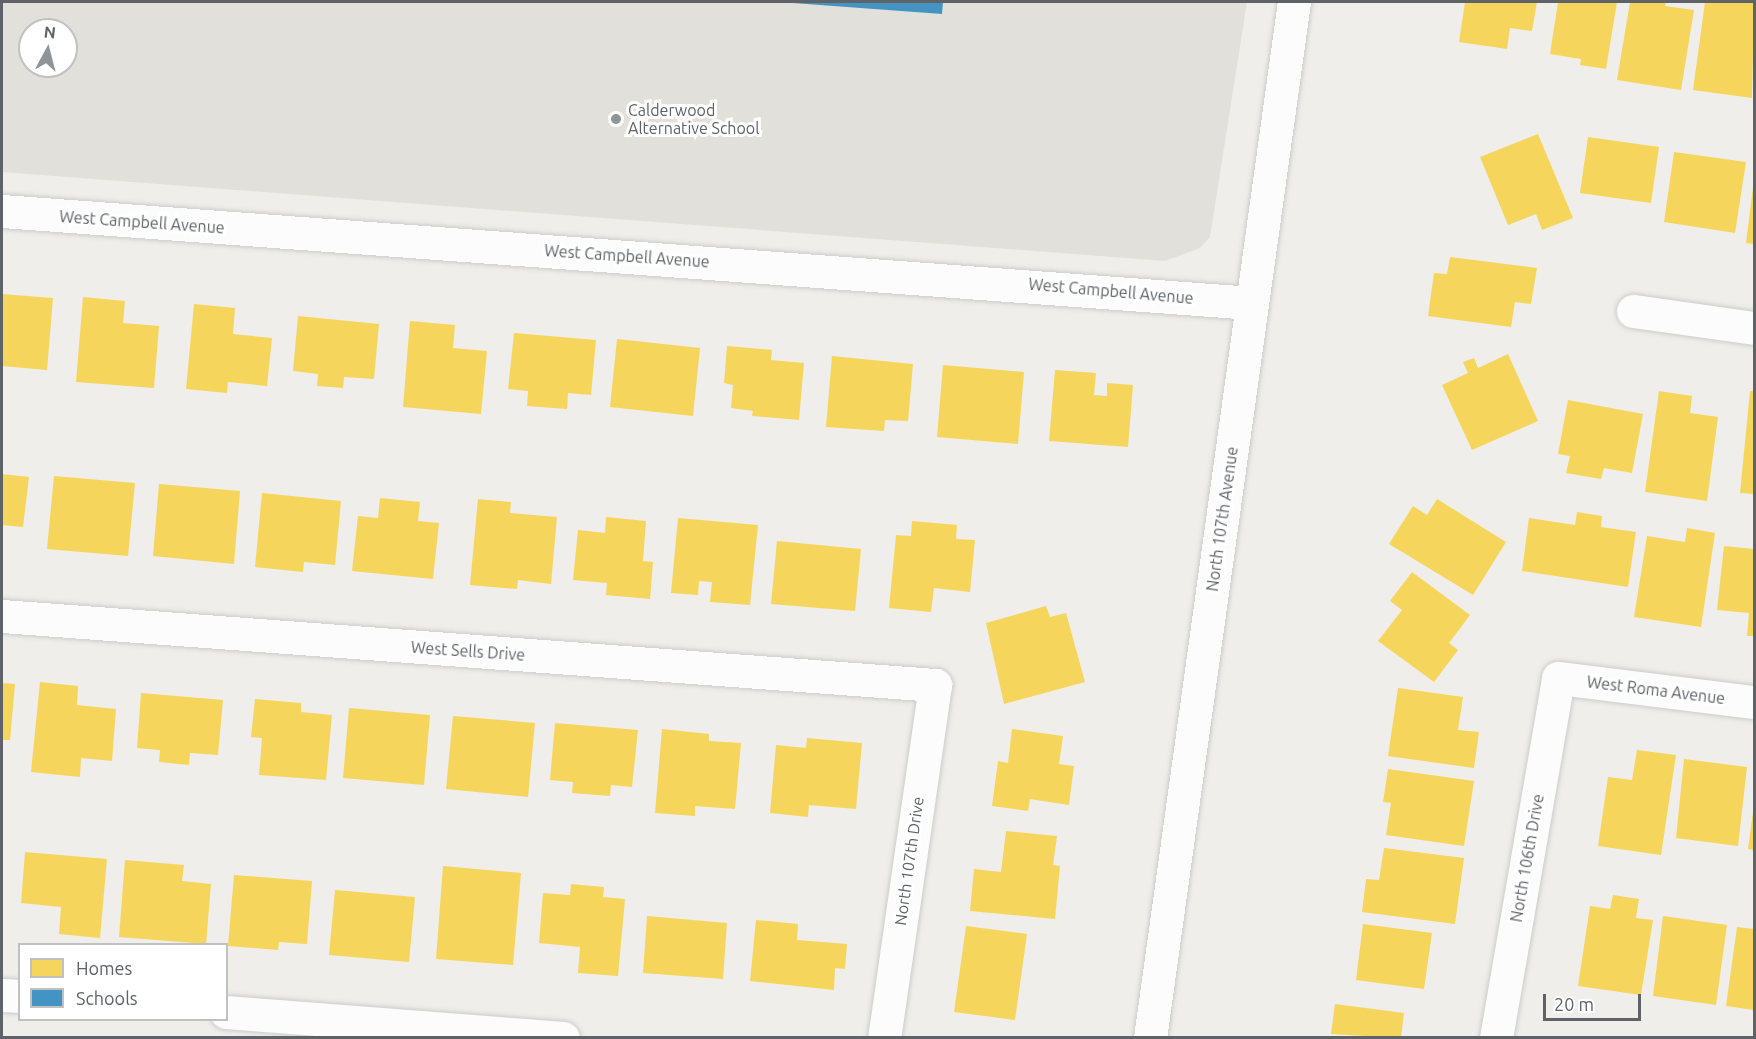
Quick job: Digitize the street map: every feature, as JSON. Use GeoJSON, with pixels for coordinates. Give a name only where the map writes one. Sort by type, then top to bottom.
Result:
{"type":"FeatureCollection","features":[{"type":"Feature","properties":{"kind":"street","name":"North 107th Avenue"},"geometry":{"type":"LineString","coordinates":[[1150,1038],[1294,2]]}},
{"type":"Feature","properties":{"kind":"street","name":"West Campbell Avenue"},"geometry":{"type":"LineString","coordinates":[[2,211],[1252,303]]}},
{"type":"Feature","properties":{"kind":"street"},"geometry":{"type":"LineString","coordinates":[[1633,311],[1755,328]]}},
{"type":"Feature","properties":{"kind":"street","name":"West Sells Drive"},"geometry":{"type":"LineString","coordinates":[[2,616],[935,685]]}},
{"type":"Feature","properties":{"kind":"street","name":"West Roma Avenue"},"geometry":{"type":"LineString","coordinates":[[1558,678],[1755,702]]}},
{"type":"Feature","properties":{"kind":"street","name":"North 106th Drive"},"geometry":{"type":"LineString","coordinates":[[1497,1038],[1558,678]]}},
{"type":"Feature","properties":{"kind":"street","name":"North 107th Drive"},"geometry":{"type":"LineString","coordinates":[[884,1038],[935,685]]}},
{"type":"Feature","properties":{"kind":"street"},"geometry":{"type":"LineString","coordinates":[[2,995],[18,996]]}},
{"type":"Feature","properties":{"kind":"street"},"geometry":{"type":"LineString","coordinates":[[228,1012],[562,1038]]}},
{"type":"Feature","properties":{"kind":"shaded area","name":"Calderwood Alternative School"},"geometry":{"type":"Polygon","coordinates":[[[2,2],[1247,2],[1210,237],[1200,248],[1165,261],[2,172],[2,2]]]}},
{"type":"Feature","properties":{"kind":"building: Homes"},"geometry":{"type":"Polygon","coordinates":[[[1465,2],[1537,2],[1532,31],[1510,28],[1507,49],[1459,42],[1465,2]]]}},
{"type":"Feature","properties":{"kind":"building: Homes"},"geometry":{"type":"Polygon","coordinates":[[[1558,2],[1617,2],[1606,69],[1580,65],[1581,59],[1550,54],[1558,2]]]}},
{"type":"Feature","properties":{"kind":"building: Homes"},"geometry":{"type":"Polygon","coordinates":[[[1630,2],[1666,2],[1665,6],[1694,10],[1681,90],[1617,80],[1630,2]]]}},
{"type":"Feature","properties":{"kind":"building: Homes"},"geometry":{"type":"Polygon","coordinates":[[[1705,2],[1754,2],[1752,98],[1693,90],[1705,2]]]}},
{"type":"Feature","properties":{"kind":"building: Homes"},"geometry":{"type":"Polygon","coordinates":[[[1538,134],[1573,218],[1542,230],[1536,214],[1508,225],[1480,157],[1538,134]]]}},
{"type":"Feature","properties":{"kind":"building: Homes"},"geometry":{"type":"Polygon","coordinates":[[[1588,137],[1659,147],[1651,203],[1580,193],[1588,137]]]}},
{"type":"Feature","properties":{"kind":"building: Homes"},"geometry":{"type":"Polygon","coordinates":[[[1674,152],[1746,162],[1735,233],[1664,222],[1674,152]]]}},
{"type":"Feature","properties":{"kind":"building: Homes"},"geometry":{"type":"Polygon","coordinates":[[[1754,188],[1754,244],[1746,243],[1754,188]]]}},
{"type":"Feature","properties":{"kind":"building: Homes"},"geometry":{"type":"Polygon","coordinates":[[[1450,257],[1537,268],[1531,304],[1515,302],[1511,327],[1428,316],[1434,273],[1447,274],[1450,257]]]}},
{"type":"Feature","properties":{"kind":"building: Homes"},"geometry":{"type":"Polygon","coordinates":[[[2,294],[53,298],[47,370],[2,366],[2,294]]]}},
{"type":"Feature","properties":{"kind":"building: Homes"},"geometry":{"type":"Polygon","coordinates":[[[83,297],[125,301],[123,323],[159,326],[154,388],[76,382],[83,297]]]}},
{"type":"Feature","properties":{"kind":"building: Homes"},"geometry":{"type":"Polygon","coordinates":[[[194,304],[235,308],[233,334],[272,338],[267,386],[228,382],[227,393],[186,389],[194,304]]]}},
{"type":"Feature","properties":{"kind":"building: Homes"},"geometry":{"type":"Polygon","coordinates":[[[298,316],[379,324],[374,379],[344,377],[343,388],[317,386],[318,374],[293,371],[298,316]]]}},
{"type":"Feature","properties":{"kind":"building: Homes"},"geometry":{"type":"Polygon","coordinates":[[[410,321],[455,325],[453,348],[487,351],[481,414],[403,407],[410,321]]]}},
{"type":"Feature","properties":{"kind":"building: Homes"},"geometry":{"type":"Polygon","coordinates":[[[514,333],[596,340],[591,395],[568,393],[567,409],[527,406],[528,391],[508,389],[514,333]]]}},
{"type":"Feature","properties":{"kind":"building: Homes"},"geometry":{"type":"Polygon","coordinates":[[[617,339],[700,348],[693,416],[610,407],[617,339]]]}},
{"type":"Feature","properties":{"kind":"building: Homes"},"geometry":{"type":"Polygon","coordinates":[[[727,346],[772,350],[771,360],[804,363],[799,420],[752,416],[753,411],[731,408],[733,385],[724,383],[727,346]]]}},
{"type":"Feature","properties":{"kind":"building: Homes"},"geometry":{"type":"Polygon","coordinates":[[[1508,354],[1538,421],[1472,450],[1442,385],[1468,373],[1463,362],[1474,358],[1478,368],[1508,354]]]}},
{"type":"Feature","properties":{"kind":"building: Homes"},"geometry":{"type":"Polygon","coordinates":[[[832,356],[913,364],[908,421],[885,420],[884,431],[826,427],[832,356]]]}},
{"type":"Feature","properties":{"kind":"building: Homes"},"geometry":{"type":"Polygon","coordinates":[[[943,365],[1024,372],[1018,444],[937,437],[943,365]]]}},
{"type":"Feature","properties":{"kind":"building: Homes"},"geometry":{"type":"Polygon","coordinates":[[[1055,370],[1096,373],[1094,395],[1107,396],[1107,383],[1133,385],[1128,447],[1049,441],[1055,370]]]}},
{"type":"Feature","properties":{"kind":"building: Homes"},"geometry":{"type":"Polygon","coordinates":[[[1659,391],[1692,396],[1690,413],[1718,417],[1707,501],[1645,492],[1659,391]]]}},
{"type":"Feature","properties":{"kind":"building: Homes"},"geometry":{"type":"Polygon","coordinates":[[[1750,391],[1754,391],[1754,494],[1740,493],[1750,391]]]}},
{"type":"Feature","properties":{"kind":"building: Homes"},"geometry":{"type":"Polygon","coordinates":[[[1568,400],[1643,414],[1632,473],[1604,468],[1601,479],[1566,473],[1570,456],[1558,454],[1568,400]]]}},
{"type":"Feature","properties":{"kind":"building: Homes"},"geometry":{"type":"Polygon","coordinates":[[[2,474],[29,477],[23,527],[2,525],[2,474]]]}},
{"type":"Feature","properties":{"kind":"building: Homes"},"geometry":{"type":"Polygon","coordinates":[[[54,476],[135,483],[128,556],[47,549],[54,476]]]}},
{"type":"Feature","properties":{"kind":"building: Homes"},"geometry":{"type":"Polygon","coordinates":[[[159,484],[240,491],[234,564],[153,556],[159,484]]]}},
{"type":"Feature","properties":{"kind":"building: Homes"},"geometry":{"type":"Polygon","coordinates":[[[262,493],[341,501],[335,565],[304,562],[303,572],[255,567],[262,493]]]}},
{"type":"Feature","properties":{"kind":"building: Homes"},"geometry":{"type":"Polygon","coordinates":[[[380,498],[420,502],[418,521],[439,523],[433,579],[352,571],[358,516],[378,518],[380,498]]]}},
{"type":"Feature","properties":{"kind":"building: Homes"},"geometry":{"type":"Polygon","coordinates":[[[478,499],[511,502],[510,513],[557,517],[551,584],[518,580],[517,589],[470,585],[478,499]]]}},
{"type":"Feature","properties":{"kind":"building: Homes"},"geometry":{"type":"Polygon","coordinates":[[[1437,499],[1506,542],[1473,595],[1389,544],[1413,506],[1427,515],[1437,499]]]}},
{"type":"Feature","properties":{"kind":"building: Homes"},"geometry":{"type":"Polygon","coordinates":[[[1577,512],[1602,516],[1601,527],[1636,532],[1628,587],[1522,571],[1529,518],[1575,525],[1577,512]]]}},
{"type":"Feature","properties":{"kind":"building: Homes"},"geometry":{"type":"Polygon","coordinates":[[[606,517],[646,521],[643,561],[653,562],[650,599],[606,595],[607,583],[573,580],[578,530],[605,533],[606,517]]]}},
{"type":"Feature","properties":{"kind":"building: Homes"},"geometry":{"type":"Polygon","coordinates":[[[678,518],[758,525],[750,605],[710,602],[712,582],[699,581],[698,595],[671,593],[678,518]]]}},
{"type":"Feature","properties":{"kind":"building: Homes"},"geometry":{"type":"Polygon","coordinates":[[[912,521],[957,525],[956,539],[975,540],[970,592],[934,588],[931,612],[889,608],[896,535],[911,536],[912,521]]]}},
{"type":"Feature","properties":{"kind":"building: Homes"},"geometry":{"type":"Polygon","coordinates":[[[1687,528],[1715,533],[1701,627],[1634,617],[1647,536],[1685,542],[1687,528]]]}},
{"type":"Feature","properties":{"kind":"building: Homes"},"geometry":{"type":"Polygon","coordinates":[[[777,541],[861,549],[855,611],[771,604],[777,541]]]}},
{"type":"Feature","properties":{"kind":"building: Homes"},"geometry":{"type":"Polygon","coordinates":[[[1724,546],[1754,549],[1754,636],[1747,636],[1749,613],[1717,610],[1724,546]]]}},
{"type":"Feature","properties":{"kind":"building: Homes"},"geometry":{"type":"Polygon","coordinates":[[[1412,572],[1470,615],[1449,643],[1458,650],[1434,682],[1378,641],[1402,610],[1390,601],[1412,572]]]}},
{"type":"Feature","properties":{"kind":"building: Homes"},"geometry":{"type":"Polygon","coordinates":[[[1046,606],[1050,617],[1066,613],[1085,682],[1004,704],[986,623],[1046,606]]]}},
{"type":"Feature","properties":{"kind":"building: Homes"},"geometry":{"type":"Polygon","coordinates":[[[40,682],[78,686],[77,705],[116,709],[112,761],[81,758],[80,777],[31,772],[40,682]]]}},
{"type":"Feature","properties":{"kind":"building: Homes"},"geometry":{"type":"Polygon","coordinates":[[[2,683],[15,684],[10,740],[2,740],[2,683]]]}},
{"type":"Feature","properties":{"kind":"building: Homes"},"geometry":{"type":"Polygon","coordinates":[[[1398,688],[1463,697],[1458,730],[1479,732],[1474,768],[1388,756],[1398,688]]]}},
{"type":"Feature","properties":{"kind":"building: Homes"},"geometry":{"type":"Polygon","coordinates":[[[141,693],[223,700],[218,755],[190,753],[189,765],[159,762],[160,750],[137,748],[141,693]]]}},
{"type":"Feature","properties":{"kind":"building: Homes"},"geometry":{"type":"Polygon","coordinates":[[[255,699],[301,703],[301,712],[332,715],[326,780],[259,775],[262,738],[251,737],[255,699]]]}},
{"type":"Feature","properties":{"kind":"building: Homes"},"geometry":{"type":"Polygon","coordinates":[[[349,708],[430,715],[424,785],[343,778],[349,708]]]}},
{"type":"Feature","properties":{"kind":"building: Homes"},"geometry":{"type":"Polygon","coordinates":[[[453,716],[535,723],[528,797],[446,789],[453,716]]]}},
{"type":"Feature","properties":{"kind":"building: Homes"},"geometry":{"type":"Polygon","coordinates":[[[555,723],[638,730],[632,787],[611,785],[610,796],[572,793],[573,782],[550,780],[555,723]]]}},
{"type":"Feature","properties":{"kind":"building: Homes"},"geometry":{"type":"Polygon","coordinates":[[[662,729],[709,734],[709,741],[741,743],[735,809],[695,806],[695,816],[655,813],[662,729]]]}},
{"type":"Feature","properties":{"kind":"building: Homes"},"geometry":{"type":"Polygon","coordinates":[[[1012,729],[1063,736],[1059,764],[1074,766],[1069,805],[1030,799],[1028,811],[992,806],[998,761],[1008,763],[1012,729]]]}},
{"type":"Feature","properties":{"kind":"building: Homes"},"geometry":{"type":"Polygon","coordinates":[[[807,738],[862,743],[856,809],[809,805],[808,817],[770,813],[776,745],[806,748],[807,738]]]}},
{"type":"Feature","properties":{"kind":"building: Homes"},"geometry":{"type":"Polygon","coordinates":[[[1637,750],[1676,755],[1661,855],[1598,846],[1608,777],[1632,780],[1637,750]]]}},
{"type":"Feature","properties":{"kind":"building: Homes"},"geometry":{"type":"Polygon","coordinates":[[[1684,759],[1747,767],[1738,846],[1676,838],[1684,759]]]}},
{"type":"Feature","properties":{"kind":"building: Homes"},"geometry":{"type":"Polygon","coordinates":[[[1388,769],[1474,781],[1464,846],[1386,835],[1391,803],[1383,802],[1388,769]]]}},
{"type":"Feature","properties":{"kind":"building: Homes"},"geometry":{"type":"Polygon","coordinates":[[[1754,812],[1754,850],[1748,849],[1754,812]]]}},
{"type":"Feature","properties":{"kind":"building: Homes"},"geometry":{"type":"Polygon","coordinates":[[[1006,831],[1057,836],[1053,865],[1060,866],[1055,919],[970,911],[974,869],[1001,872],[1006,831]]]}},
{"type":"Feature","properties":{"kind":"building: Homes"},"geometry":{"type":"Polygon","coordinates":[[[1384,848],[1464,858],[1455,924],[1362,912],[1366,879],[1379,880],[1384,848]]]}},
{"type":"Feature","properties":{"kind":"building: Homes"},"geometry":{"type":"Polygon","coordinates":[[[25,852],[107,859],[100,938],[59,934],[61,907],[21,903],[25,852]]]}},
{"type":"Feature","properties":{"kind":"building: Homes"},"geometry":{"type":"Polygon","coordinates":[[[125,860],[184,865],[182,881],[211,884],[206,943],[119,937],[125,860]]]}},
{"type":"Feature","properties":{"kind":"building: Homes"},"geometry":{"type":"Polygon","coordinates":[[[443,866],[521,873],[513,965],[436,959],[443,866]]]}},
{"type":"Feature","properties":{"kind":"building: Homes"},"geometry":{"type":"Polygon","coordinates":[[[234,875],[312,881],[307,944],[279,942],[278,950],[228,946],[234,875]]]}},
{"type":"Feature","properties":{"kind":"building: Homes"},"geometry":{"type":"Polygon","coordinates":[[[571,884],[604,887],[603,897],[625,899],[618,976],[578,973],[580,947],[539,943],[543,893],[570,895],[571,884]]]}},
{"type":"Feature","properties":{"kind":"building: Homes"},"geometry":{"type":"Polygon","coordinates":[[[335,890],[415,897],[409,962],[329,955],[335,890]]]}},
{"type":"Feature","properties":{"kind":"building: Homes"},"geometry":{"type":"Polygon","coordinates":[[[1613,895],[1639,899],[1636,918],[1653,920],[1641,995],[1578,986],[1590,906],[1610,909],[1613,895]]]}},
{"type":"Feature","properties":{"kind":"building: Homes"},"geometry":{"type":"Polygon","coordinates":[[[647,916],[727,923],[723,979],[643,973],[647,916]]]}},
{"type":"Feature","properties":{"kind":"building: Homes"},"geometry":{"type":"Polygon","coordinates":[[[1663,916],[1727,925],[1716,1005],[1653,996],[1663,916]]]}},
{"type":"Feature","properties":{"kind":"building: Homes"},"geometry":{"type":"Polygon","coordinates":[[[756,920],[798,924],[797,940],[847,944],[845,969],[835,968],[834,990],[750,981],[756,920]]]}},
{"type":"Feature","properties":{"kind":"building: Homes"},"geometry":{"type":"Polygon","coordinates":[[[1363,924],[1432,933],[1424,989],[1356,980],[1363,924]]]}},
{"type":"Feature","properties":{"kind":"building: Homes"},"geometry":{"type":"Polygon","coordinates":[[[966,926],[1027,934],[1015,1020],[954,1012],[966,926]]]}},
{"type":"Feature","properties":{"kind":"building: Homes"},"geometry":{"type":"Polygon","coordinates":[[[1737,927],[1754,929],[1754,1010],[1726,1006],[1737,927]]]}},
{"type":"Feature","properties":{"kind":"building: Homes"},"geometry":{"type":"Polygon","coordinates":[[[1335,1004],[1404,1013],[1401,1038],[1331,1034],[1335,1004]]]}},
{"type":"Feature","properties":{"kind":"building: Schools"},"geometry":{"type":"Polygon","coordinates":[[[779,2],[943,2],[942,14],[779,2]]]}},
{"type":"Feature","properties":{"kind":"place","name":"Calderwood Alternative School"},"geometry":{"type":"Point","coordinates":[616,119]}}]}
